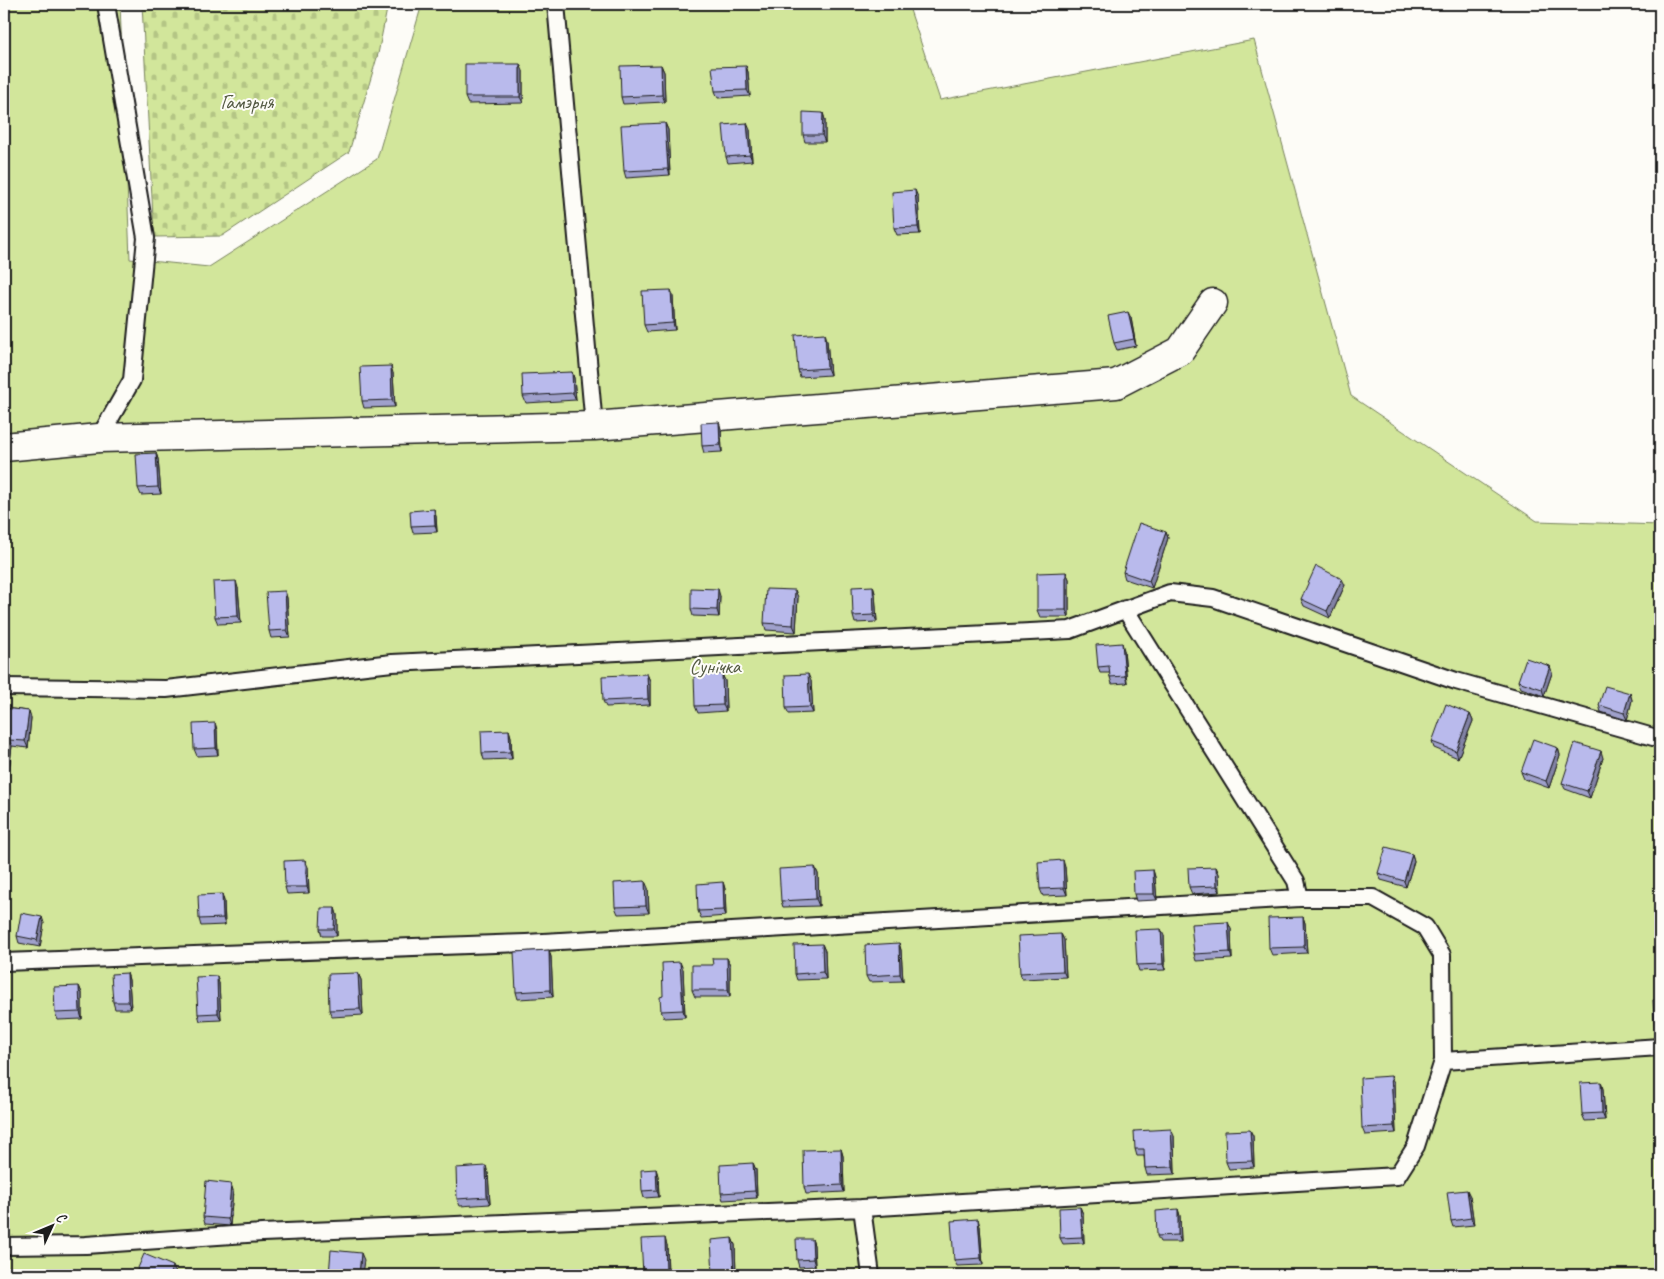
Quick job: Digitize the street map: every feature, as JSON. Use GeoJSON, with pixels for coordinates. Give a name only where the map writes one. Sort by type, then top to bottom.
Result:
{"type":"FeatureCollection","features":[{"type":"Feature","properties":{"kind":"street"},"geometry":{"type":"LineString","coordinates":[[4,447],[99,438],[594,426],[1116,384],[1180,351],[1213,303]]}},
{"type":"Feature","properties":{"kind":"lane"},"geometry":{"type":"LineString","coordinates":[[99,438],[132,380],[146,238],[106,4]]}},
{"type":"Feature","properties":{"kind":"lane"},"geometry":{"type":"LineString","coordinates":[[556,4],[594,426]]}},
{"type":"Feature","properties":{"kind":"lane"},"geometry":{"type":"LineString","coordinates":[[4,687],[166,689],[392,662],[1070,630],[1170,593],[1213,598],[1456,681],[1660,739]]}},
{"type":"Feature","properties":{"kind":"lane"},"geometry":{"type":"LineString","coordinates":[[1125,609],[1296,881],[1300,898]]}},
{"type":"Feature","properties":{"kind":"lane"},"geometry":{"type":"LineString","coordinates":[[4,962],[526,943],[1300,898],[1373,898],[1425,927],[1442,955],[1444,1061],[1416,1146],[1397,1176],[862,1208],[272,1232],[86,1245],[4,1246]]}},
{"type":"Feature","properties":{"kind":"lane"},"geometry":{"type":"LineString","coordinates":[[1444,1061],[1660,1048]]}},
{"type":"Feature","properties":{"kind":"lane"},"geometry":{"type":"LineString","coordinates":[[862,1208],[871,1275]]}},
{"type":"Feature","properties":{"kind":"green space","name":"Сунічка"},"geometry":{"type":"Polygon","coordinates":[[[4,4],[120,4],[130,259],[209,267],[377,159],[422,4],[908,4],[940,100],[1254,40],[1351,396],[1537,521],[1660,525],[1660,1275],[4,1275],[4,4]]]}},
{"type":"Feature","properties":{"kind":"green space","name":"Гамэрня"},"geometry":{"type":"Polygon","coordinates":[[[142,4],[388,4],[378,54],[349,152],[222,236],[154,237],[142,4]]]}},
{"type":"Feature","properties":{"kind":"building"},"geometry":{"type":"Polygon","coordinates":[[[465,64],[520,64],[520,97],[465,97],[465,64]]]}},
{"type":"Feature","properties":{"kind":"building"},"geometry":{"type":"Polygon","coordinates":[[[661,65],[662,95],[621,97],[620,66],[661,65]]]}},
{"type":"Feature","properties":{"kind":"building"},"geometry":{"type":"Polygon","coordinates":[[[746,66],[747,90],[715,91],[712,67],[746,66]]]}},
{"type":"Feature","properties":{"kind":"building"},"geometry":{"type":"Polygon","coordinates":[[[803,112],[823,113],[822,135],[803,135],[803,112]]]}},
{"type":"Feature","properties":{"kind":"building"},"geometry":{"type":"Polygon","coordinates":[[[665,123],[668,169],[624,171],[621,125],[665,123]]]}},
{"type":"Feature","properties":{"kind":"building"},"geometry":{"type":"Polygon","coordinates":[[[747,123],[750,155],[726,157],[723,125],[747,123]]]}},
{"type":"Feature","properties":{"kind":"building"},"geometry":{"type":"Polygon","coordinates":[[[915,190],[918,227],[894,228],[892,192],[915,190]]]}},
{"type":"Feature","properties":{"kind":"building"},"geometry":{"type":"Polygon","coordinates":[[[671,290],[673,323],[644,325],[642,291],[671,290]]]}},
{"type":"Feature","properties":{"kind":"building"},"geometry":{"type":"Polygon","coordinates":[[[1128,312],[1134,339],[1114,343],[1108,316],[1128,312]]]}},
{"type":"Feature","properties":{"kind":"building"},"geometry":{"type":"Polygon","coordinates":[[[825,333],[827,368],[798,370],[795,335],[825,333]]]}},
{"type":"Feature","properties":{"kind":"building"},"geometry":{"type":"Polygon","coordinates":[[[391,366],[392,400],[362,401],[360,367],[391,366]]]}},
{"type":"Feature","properties":{"kind":"building"},"geometry":{"type":"Polygon","coordinates":[[[572,372],[573,393],[523,396],[522,374],[572,372]]]}},
{"type":"Feature","properties":{"kind":"building"},"geometry":{"type":"Polygon","coordinates":[[[719,422],[720,445],[702,446],[701,423],[719,422]]]}},
{"type":"Feature","properties":{"kind":"building"},"geometry":{"type":"Polygon","coordinates":[[[156,453],[158,487],[138,488],[136,454],[156,453]]]}},
{"type":"Feature","properties":{"kind":"building"},"geometry":{"type":"Polygon","coordinates":[[[434,509],[435,525],[411,526],[410,511],[434,509]]]}},
{"type":"Feature","properties":{"kind":"building"},"geometry":{"type":"Polygon","coordinates":[[[1139,523],[1166,532],[1149,581],[1123,572],[1139,523]]]}},
{"type":"Feature","properties":{"kind":"building"},"geometry":{"type":"Polygon","coordinates":[[[1316,566],[1342,579],[1327,611],[1301,599],[1316,566]]]}},
{"type":"Feature","properties":{"kind":"building"},"geometry":{"type":"Polygon","coordinates":[[[1066,572],[1066,610],[1037,610],[1037,573],[1066,572]]]}},
{"type":"Feature","properties":{"kind":"building"},"geometry":{"type":"Polygon","coordinates":[[[236,581],[238,616],[215,617],[213,582],[236,581]]]}},
{"type":"Feature","properties":{"kind":"building"},"geometry":{"type":"Polygon","coordinates":[[[873,586],[874,615],[853,616],[852,587],[873,586]]]}},
{"type":"Feature","properties":{"kind":"building"},"geometry":{"type":"Polygon","coordinates":[[[691,588],[718,589],[717,610],[691,609],[691,588]]]}},
{"type":"Feature","properties":{"kind":"building"},"geometry":{"type":"Polygon","coordinates":[[[766,589],[795,590],[793,625],[764,623],[766,589]]]}},
{"type":"Feature","properties":{"kind":"building"},"geometry":{"type":"Polygon","coordinates":[[[285,591],[287,630],[269,631],[266,592],[285,591]]]}},
{"type":"Feature","properties":{"kind":"building"},"geometry":{"type":"Polygon","coordinates":[[[1122,643],[1125,676],[1110,677],[1109,666],[1098,667],[1096,645],[1122,643]]]}},
{"type":"Feature","properties":{"kind":"building"},"geometry":{"type":"Polygon","coordinates":[[[1526,658],[1550,666],[1542,689],[1518,681],[1526,658]]]}},
{"type":"Feature","properties":{"kind":"building"},"geometry":{"type":"Polygon","coordinates":[[[647,674],[648,699],[603,701],[602,676],[647,674]]]}},
{"type":"Feature","properties":{"kind":"building"},"geometry":{"type":"Polygon","coordinates":[[[722,674],[723,705],[695,706],[694,675],[722,674]]]}},
{"type":"Feature","properties":{"kind":"building"},"geometry":{"type":"Polygon","coordinates":[[[808,674],[810,707],[786,708],[785,675],[808,674]]]}},
{"type":"Feature","properties":{"kind":"building"},"geometry":{"type":"Polygon","coordinates":[[[1605,686],[1630,693],[1624,713],[1599,705],[1605,686]]]}},
{"type":"Feature","properties":{"kind":"building"},"geometry":{"type":"Polygon","coordinates":[[[1446,704],[1470,714],[1456,751],[1432,742],[1446,704]]]}},
{"type":"Feature","properties":{"kind":"building"},"geometry":{"type":"Polygon","coordinates":[[[4,708],[29,711],[25,741],[9,740],[5,770],[4,770],[4,708]]]}},
{"type":"Feature","properties":{"kind":"building"},"geometry":{"type":"Polygon","coordinates":[[[215,723],[216,748],[194,749],[193,724],[215,723]]]}},
{"type":"Feature","properties":{"kind":"building"},"geometry":{"type":"Polygon","coordinates":[[[509,730],[510,752],[482,753],[481,731],[509,730]]]}},
{"type":"Feature","properties":{"kind":"building"},"geometry":{"type":"Polygon","coordinates":[[[1533,739],[1558,748],[1546,781],[1521,772],[1533,739]]]}},
{"type":"Feature","properties":{"kind":"building"},"geometry":{"type":"Polygon","coordinates":[[[1575,743],[1601,751],[1587,791],[1562,783],[1575,743]]]}},
{"type":"Feature","properties":{"kind":"building"},"geometry":{"type":"Polygon","coordinates":[[[1386,847],[1412,854],[1404,881],[1378,873],[1386,847]]]}},
{"type":"Feature","properties":{"kind":"building"},"geometry":{"type":"Polygon","coordinates":[[[305,860],[307,887],[285,887],[284,861],[305,860]]]}},
{"type":"Feature","properties":{"kind":"building"},"geometry":{"type":"Polygon","coordinates":[[[1063,860],[1064,888],[1040,889],[1038,862],[1063,860]]]}},
{"type":"Feature","properties":{"kind":"building"},"geometry":{"type":"Polygon","coordinates":[[[815,867],[816,899],[781,901],[779,869],[815,867]]]}},
{"type":"Feature","properties":{"kind":"building"},"geometry":{"type":"Polygon","coordinates":[[[1216,867],[1217,886],[1189,887],[1188,868],[1216,867]]]}},
{"type":"Feature","properties":{"kind":"building"},"geometry":{"type":"Polygon","coordinates":[[[1153,870],[1154,894],[1134,894],[1133,871],[1153,870]]]}},
{"type":"Feature","properties":{"kind":"building"},"geometry":{"type":"Polygon","coordinates":[[[645,881],[646,906],[615,907],[614,883],[645,881]]]}},
{"type":"Feature","properties":{"kind":"building"},"geometry":{"type":"Polygon","coordinates":[[[723,882],[724,910],[698,911],[697,884],[723,882]]]}},
{"type":"Feature","properties":{"kind":"building"},"geometry":{"type":"Polygon","coordinates":[[[222,894],[223,918],[199,919],[198,895],[222,894]]]}},
{"type":"Feature","properties":{"kind":"building"},"geometry":{"type":"Polygon","coordinates":[[[321,908],[335,908],[334,929],[320,929],[321,908]]]}},
{"type":"Feature","properties":{"kind":"building"},"geometry":{"type":"Polygon","coordinates":[[[21,913],[42,917],[37,940],[17,936],[21,913]]]}},
{"type":"Feature","properties":{"kind":"building"},"geometry":{"type":"Polygon","coordinates":[[[1303,917],[1304,947],[1269,948],[1268,918],[1303,917]]]}},
{"type":"Feature","properties":{"kind":"building"},"geometry":{"type":"Polygon","coordinates":[[[1228,922],[1230,952],[1194,954],[1191,924],[1228,922]]]}},
{"type":"Feature","properties":{"kind":"building"},"geometry":{"type":"Polygon","coordinates":[[[1161,929],[1163,964],[1137,965],[1135,930],[1161,929]]]}},
{"type":"Feature","properties":{"kind":"building"},"geometry":{"type":"Polygon","coordinates":[[[1061,934],[1063,971],[1020,973],[1018,936],[1061,934]]]}},
{"type":"Feature","properties":{"kind":"building"},"geometry":{"type":"Polygon","coordinates":[[[899,943],[900,974],[866,976],[865,945],[899,943]]]}},
{"type":"Feature","properties":{"kind":"building"},"geometry":{"type":"Polygon","coordinates":[[[822,944],[823,972],[795,974],[794,945],[822,944]]]}},
{"type":"Feature","properties":{"kind":"building"},"geometry":{"type":"Polygon","coordinates":[[[549,950],[550,990],[516,992],[514,952],[549,950]]]}},
{"type":"Feature","properties":{"kind":"building"},"geometry":{"type":"Polygon","coordinates":[[[712,958],[727,958],[728,990],[692,990],[692,965],[713,965],[712,958]]]}},
{"type":"Feature","properties":{"kind":"building"},"geometry":{"type":"Polygon","coordinates":[[[680,962],[683,1010],[661,1011],[660,997],[663,996],[662,963],[680,962]]]}},
{"type":"Feature","properties":{"kind":"building"},"geometry":{"type":"Polygon","coordinates":[[[127,973],[128,1002],[113,1002],[111,974],[127,973]]]}},
{"type":"Feature","properties":{"kind":"building"},"geometry":{"type":"Polygon","coordinates":[[[358,973],[360,1009],[329,1010],[328,974],[358,973]]]}},
{"type":"Feature","properties":{"kind":"building"},"geometry":{"type":"Polygon","coordinates":[[[217,976],[218,1013],[198,1014],[196,977],[217,976]]]}},
{"type":"Feature","properties":{"kind":"building"},"geometry":{"type":"Polygon","coordinates":[[[79,986],[80,1012],[55,1013],[54,987],[79,986]]]}},
{"type":"Feature","properties":{"kind":"building"},"geometry":{"type":"Polygon","coordinates":[[[1653,1000],[1660,1000],[1660,1036],[1655,1036],[1653,1000]]]}},
{"type":"Feature","properties":{"kind":"building"},"geometry":{"type":"Polygon","coordinates":[[[1391,1076],[1394,1126],[1362,1128],[1360,1078],[1391,1076]]]}},
{"type":"Feature","properties":{"kind":"building"},"geometry":{"type":"Polygon","coordinates":[[[1601,1082],[1602,1113],[1582,1114],[1580,1083],[1601,1082]]]}},
{"type":"Feature","properties":{"kind":"building"},"geometry":{"type":"Polygon","coordinates":[[[1171,1129],[1173,1167],[1145,1168],[1144,1149],[1135,1149],[1134,1131],[1171,1129]]]}},
{"type":"Feature","properties":{"kind":"building"},"geometry":{"type":"Polygon","coordinates":[[[1250,1130],[1252,1161],[1226,1162],[1225,1131],[1250,1130]]]}},
{"type":"Feature","properties":{"kind":"building"},"geometry":{"type":"Polygon","coordinates":[[[841,1149],[842,1185],[804,1187],[803,1150],[841,1149]]]}},
{"type":"Feature","properties":{"kind":"building"},"geometry":{"type":"Polygon","coordinates":[[[753,1163],[755,1191],[721,1193],[720,1165],[753,1163]]]}},
{"type":"Feature","properties":{"kind":"building"},"geometry":{"type":"Polygon","coordinates":[[[486,1166],[487,1197],[457,1199],[456,1168],[486,1166]]]}},
{"type":"Feature","properties":{"kind":"building"},"geometry":{"type":"Polygon","coordinates":[[[656,1169],[657,1190],[642,1191],[641,1170],[656,1169]]]}},
{"type":"Feature","properties":{"kind":"building"},"geometry":{"type":"Polygon","coordinates":[[[206,1181],[231,1184],[228,1219],[203,1217],[206,1181]]]}},
{"type":"Feature","properties":{"kind":"building"},"geometry":{"type":"Polygon","coordinates":[[[1467,1190],[1471,1218],[1451,1221],[1447,1192],[1467,1190]]]}},
{"type":"Feature","properties":{"kind":"building"},"geometry":{"type":"Polygon","coordinates":[[[1080,1207],[1082,1237],[1060,1238],[1059,1208],[1080,1207]]]}},
{"type":"Feature","properties":{"kind":"building"},"geometry":{"type":"Polygon","coordinates":[[[1178,1209],[1178,1235],[1157,1236],[1156,1211],[1178,1209]]]}},
{"type":"Feature","properties":{"kind":"building"},"geometry":{"type":"Polygon","coordinates":[[[978,1219],[981,1258],[954,1260],[951,1221],[978,1219]]]}},
{"type":"Feature","properties":{"kind":"building"},"geometry":{"type":"Polygon","coordinates":[[[665,1238],[666,1273],[643,1274],[641,1239],[665,1238]]]}},
{"type":"Feature","properties":{"kind":"building"},"geometry":{"type":"Polygon","coordinates":[[[732,1238],[734,1273],[713,1274],[711,1240],[732,1238]]]}},
{"type":"Feature","properties":{"kind":"building"},"geometry":{"type":"Polygon","coordinates":[[[796,1239],[812,1239],[813,1259],[797,1260],[796,1239]]]}},
{"type":"Feature","properties":{"kind":"building"},"geometry":{"type":"Polygon","coordinates":[[[331,1250],[361,1253],[359,1275],[329,1275],[331,1250]]]}},
{"type":"Feature","properties":{"kind":"building"},"geometry":{"type":"Polygon","coordinates":[[[144,1254],[173,1266],[169,1275],[135,1275],[144,1254]]]}}]}
